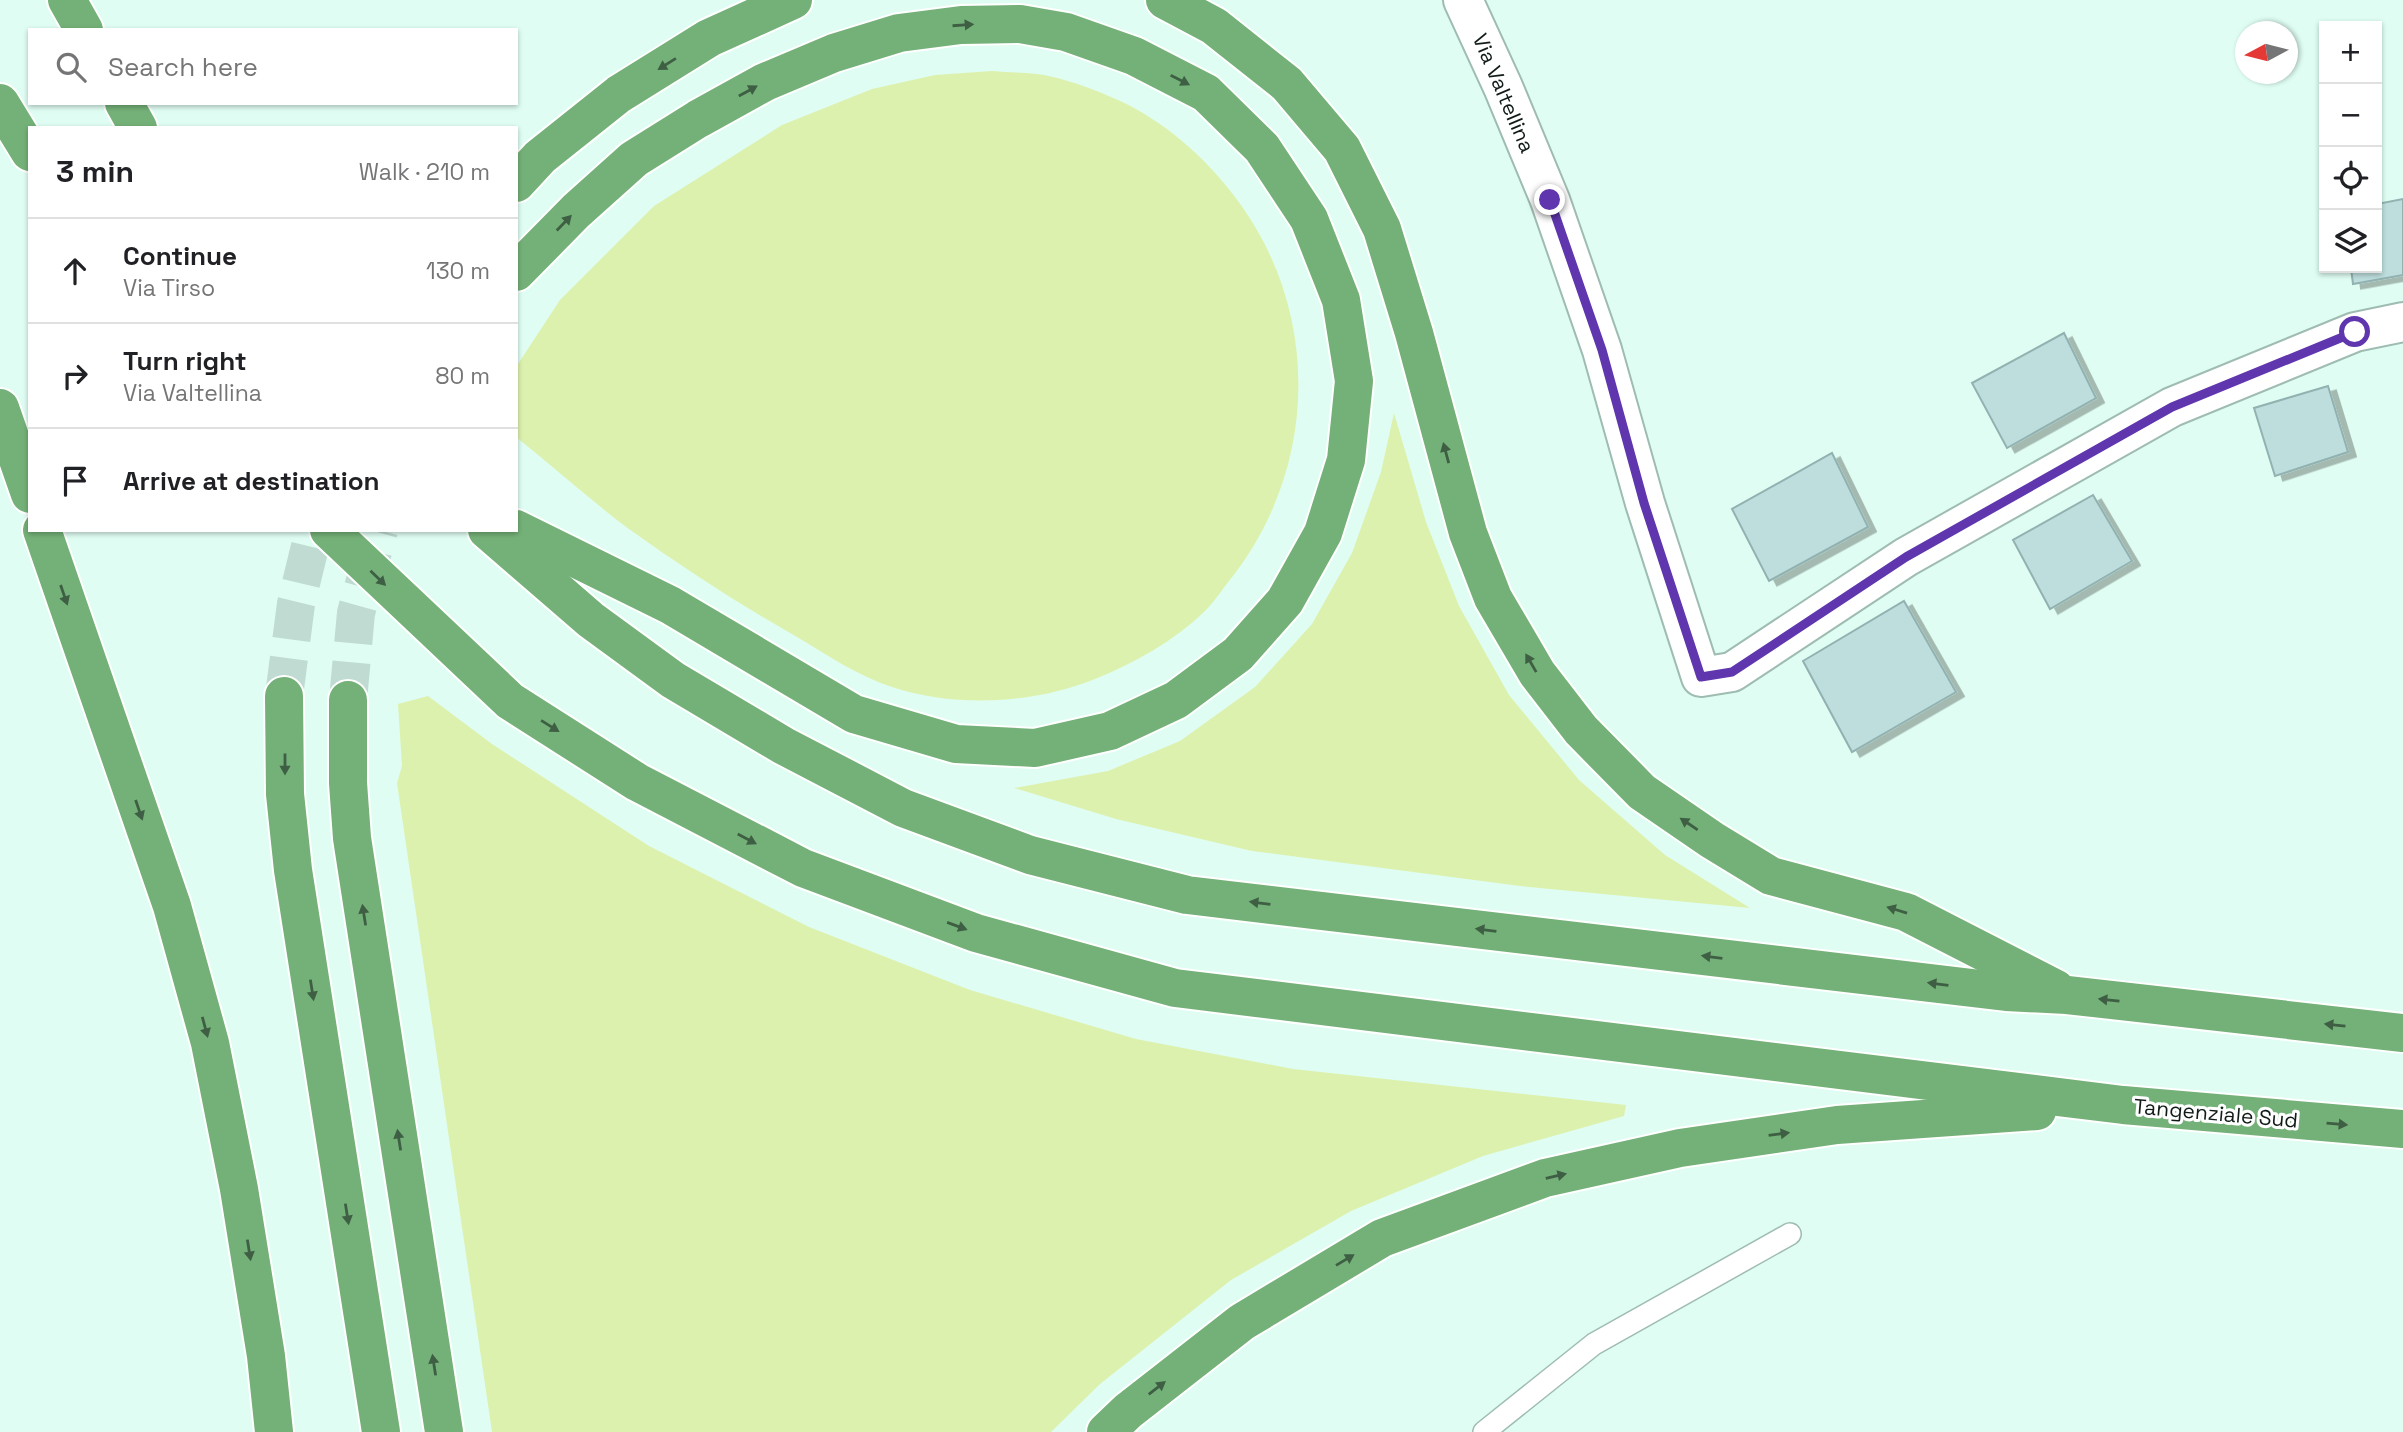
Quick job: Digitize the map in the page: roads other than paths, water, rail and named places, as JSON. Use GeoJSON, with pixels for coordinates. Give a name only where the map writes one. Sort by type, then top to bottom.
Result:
{"type":"FeatureCollection","features":[{"type":"Feature","properties":{"kind":"highway"},"geometry":{"type":"LineString","coordinates":[[68,0],[83,28]]}},
{"type":"Feature","properties":{"kind":"highway"},"geometry":{"type":"LineString","coordinates":[[518,181],[540,157],[619,94],[709,38],[793,0]]}},
{"type":"Feature","properties":{"kind":"highway"},"geometry":{"type":"LineString","coordinates":[[1165,0],[1214,26],[1287,84],[1342,149],[1382,229],[1414,333],[1468,533],[1493,598],[1537,673],[1581,730],[1643,792],[1712,840],[1771,876],[1906,912],[2067,995]]}},
{"type":"Feature","properties":{"kind":"highway"},"geometry":{"type":"LineString","coordinates":[[518,270],[576,211],[634,159],[765,82],[834,53],[899,33],[961,24],[1020,24],[1066,32],[1134,55],[1206,93],[1262,148],[1309,219],[1341,300],[1354,381],[1346,460],[1324,533],[1285,601],[1238,654],[1176,700],[1110,731],[1035,748],[956,744],[854,714],[670,605],[518,530]]}},
{"type":"Feature","properties":{"kind":"highway"},"geometry":{"type":"LineString","coordinates":[[0,103],[28,149]]}},
{"type":"Feature","properties":{"kind":"highway"},"geometry":{"type":"LineString","coordinates":[[125,105],[137,126]]}},
{"type":"Feature","properties":{"kind":"highway"},"geometry":{"type":"LineString","coordinates":[[0,408],[28,488]]}},
{"type":"Feature","properties":{"kind":"highway"},"geometry":{"type":"LineString","coordinates":[[43,532],[172,905],[209,1043],[239,1189],[266,1356],[274,1432]]}},
{"type":"Feature","properties":{"kind":"highway","name":"Tangenziale Sud"},"geometry":{"type":"LineString","coordinates":[[331,532],[510,701],[637,782],[803,868],[976,933],[1175,988],[2123,1105],[2403,1129]]}},
{"type":"Feature","properties":{"kind":"highway"},"geometry":{"type":"LineString","coordinates":[[488,532],[591,620],[673,680],[784,746],[903,808],[1030,855],[1187,895],[1992,990],[2067,995],[2403,1033]]}},
{"type":"Feature","properties":{"kind":"highway"},"geometry":{"type":"LineString","coordinates":[[284,696],[285,794],[293,870],[381,1432]]}},
{"type":"Feature","properties":{"kind":"highway"},"geometry":{"type":"LineString","coordinates":[[348,699],[348,783],[352,838],[444,1432]]}},
{"type":"Feature","properties":{"kind":"highway"},"geometry":{"type":"LineString","coordinates":[[1105,1432],[1242,1321],[1382,1238],[1545,1178],[1680,1148],[1837,1125],[2123,1105]]}},
{"type":"Feature","properties":{"kind":"street","name":"Via Valtellina"},"geometry":{"type":"LineString","coordinates":[[1463,0],[1550,200],[1602,350],[1644,503],[1701,677],[1732,672],[1906,557],[2172,407],[2355,332],[2403,322]]}},
{"type":"Feature","properties":{"kind":"lane"},"geometry":{"type":"LineString","coordinates":[[1484,1432],[1594,1344],[1790,1234]]}},
{"type":"Feature","properties":{"kind":"tunnel"},"geometry":{"type":"LineString","coordinates":[[284,696],[296,604],[314,532]]}},
{"type":"Feature","properties":{"kind":"tunnel"},"geometry":{"type":"LineString","coordinates":[[348,700],[356,613],[378,532]]}}]}
